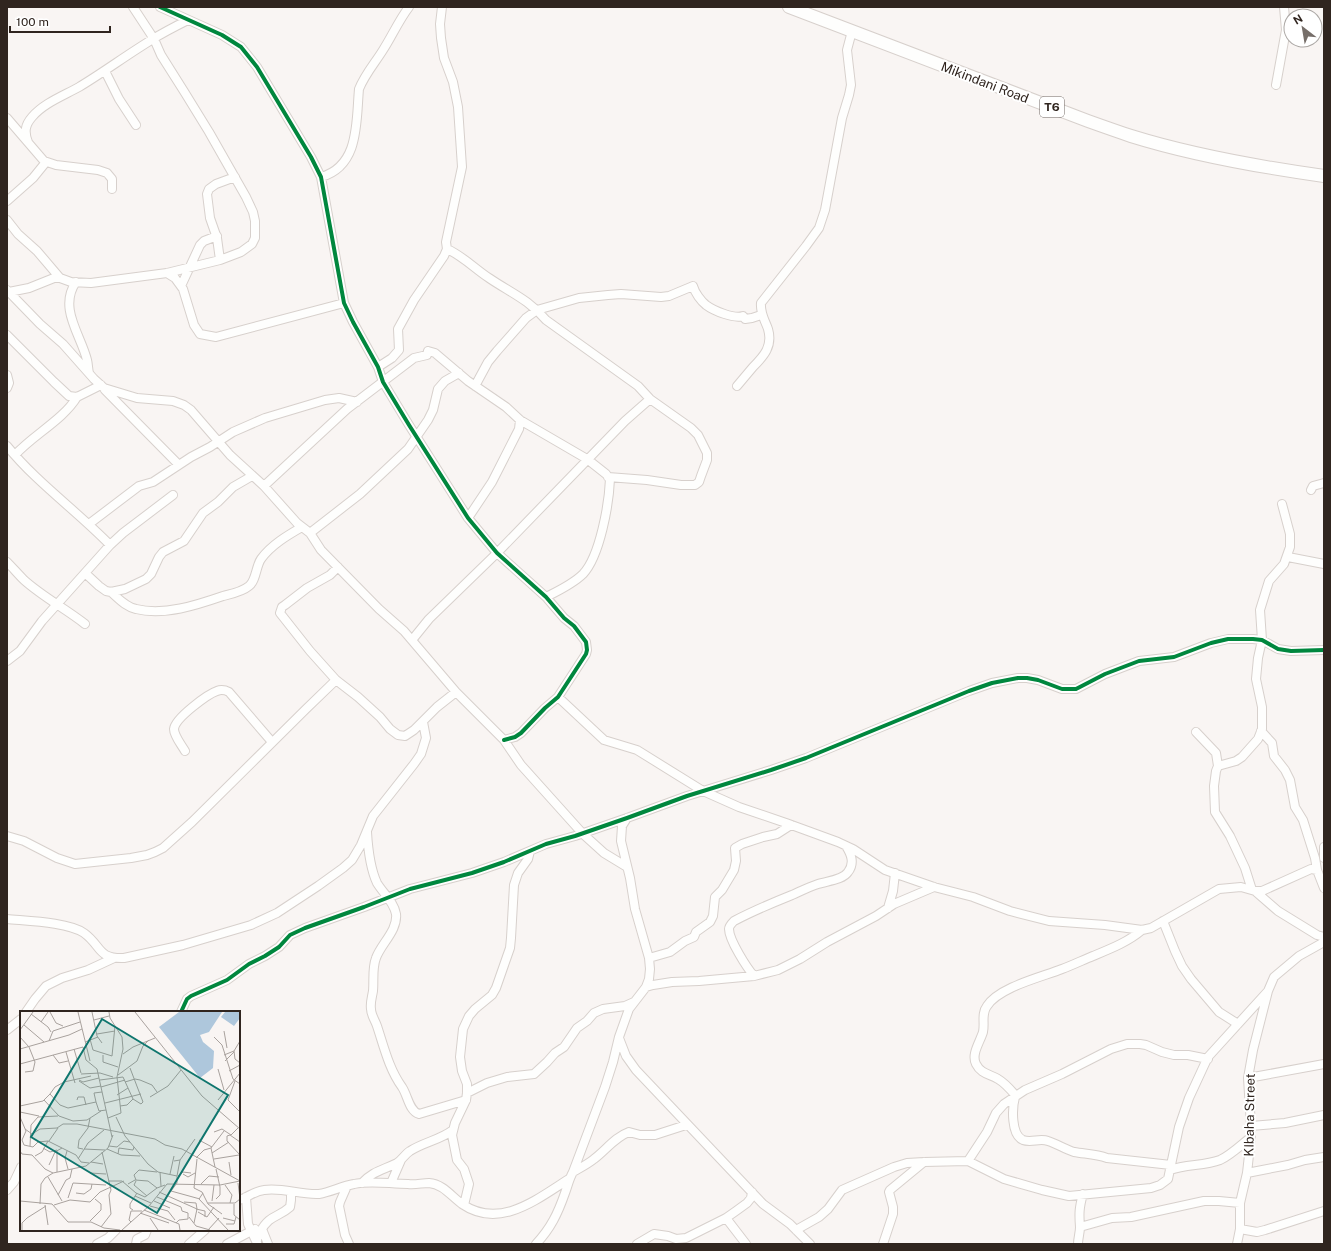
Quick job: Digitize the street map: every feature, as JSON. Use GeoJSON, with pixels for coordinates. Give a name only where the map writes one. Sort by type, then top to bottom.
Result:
{"type":"FeatureCollection","features":[{"type":"Feature","properties":{"kind":"highway","name":"Mikindani Road"},"geometry":{"type":"LineString","coordinates":[[789,7],[1130,136],[1185,151],[1324,176]]}},
{"type":"Feature","properties":{"kind":"street"},"geometry":{"type":"LineString","coordinates":[[8,291],[29,288],[54,278],[91,283],[166,273],[234,256],[246,250],[255,238],[255,221],[253,212],[246,197],[203,121],[161,55],[154,38],[133,7]]}},
{"type":"Feature","properties":{"kind":"street"},"geometry":{"type":"LineString","coordinates":[[160,7],[222,34],[241,47],[249,57],[291,123],[321,177],[344,302],[356,329],[378,367],[383,382],[468,518],[496,553],[546,597],[558,613],[574,626],[584,639],[587,646],[586,654],[558,697],[521,733],[504,740]]}},
{"type":"Feature","properties":{"kind":"street"},"geometry":{"type":"LineString","coordinates":[[321,177],[330,174],[337,169],[349,154],[356,130],[359,89],[361,83],[383,51],[404,13],[409,7]]}},
{"type":"Feature","properties":{"kind":"street"},"geometry":{"type":"LineString","coordinates":[[378,367],[392,358],[398,350],[398,329],[411,305],[444,256],[462,168],[458,107],[453,82],[444,58],[441,38],[440,24],[442,7]]}},
{"type":"Feature","properties":{"kind":"street"},"geometry":{"type":"LineString","coordinates":[[1276,85],[1286,30],[1284,7]]}},
{"type":"Feature","properties":{"kind":"street"},"geometry":{"type":"LineString","coordinates":[[28,142],[25,129],[29,121],[36,113],[105,71],[154,38],[188,20]]}},
{"type":"Feature","properties":{"kind":"street"},"geometry":{"type":"LineString","coordinates":[[737,386],[763,358],[768,350],[770,341],[769,334],[760,310],[761,303],[819,228],[825,210],[842,118],[849,95],[850,85],[847,50],[852,31]]}},
{"type":"Feature","properties":{"kind":"street"},"geometry":{"type":"LineString","coordinates":[[105,71],[136,125]]}},
{"type":"Feature","properties":{"kind":"street"},"geometry":{"type":"LineString","coordinates":[[7,118],[40,158],[46,162],[64,166],[98,170],[107,173],[112,179],[112,189]]}},
{"type":"Feature","properties":{"kind":"street"},"geometry":{"type":"LineString","coordinates":[[7,201],[33,178],[46,162]]}},
{"type":"Feature","properties":{"kind":"street"},"geometry":{"type":"LineString","coordinates":[[220,260],[217,236],[210,218],[207,193],[216,184],[235,177]]}},
{"type":"Feature","properties":{"kind":"street"},"geometry":{"type":"LineString","coordinates":[[7,220],[18,234],[37,251],[60,278]]}},
{"type":"Feature","properties":{"kind":"street"},"geometry":{"type":"LineString","coordinates":[[181,286],[200,245],[204,241],[217,236]]}},
{"type":"Feature","properties":{"kind":"street"},"geometry":{"type":"LineString","coordinates":[[446,249],[460,255],[490,279],[513,292],[537,310],[546,320],[638,386],[650,399],[691,428],[698,435],[707,457],[699,482],[695,485],[680,485],[608,477]]}},
{"type":"Feature","properties":{"kind":"street"},"geometry":{"type":"LineString","coordinates":[[166,273],[175,278],[181,286],[197,330],[200,334],[211,337],[344,302]]}},
{"type":"Feature","properties":{"kind":"street"},"geometry":{"type":"LineString","coordinates":[[76,282],[70,293],[69,308],[71,318],[87,359],[89,374]]}},
{"type":"Feature","properties":{"kind":"street"},"geometry":{"type":"LineString","coordinates":[[475,386],[488,362],[526,318],[537,310],[579,298],[621,294],[661,297],[669,296],[693,286],[706,305],[720,312],[738,318],[743,316],[745,319],[762,315]]}},
{"type":"Feature","properties":{"kind":"street"},"geometry":{"type":"LineString","coordinates":[[8,291],[40,324],[63,344],[89,374],[179,465]]}},
{"type":"Feature","properties":{"kind":"street"},"geometry":{"type":"LineString","coordinates":[[8,339],[69,396],[75,398],[102,387],[137,398],[173,401],[184,405],[197,416],[230,455],[264,486],[310,533],[316,544],[338,567],[412,640],[456,692],[504,740],[521,765],[583,834],[604,853],[627,867]]}},
{"type":"Feature","properties":{"kind":"street"},"geometry":{"type":"LineString","coordinates":[[264,486],[334,419],[414,358],[427,355],[428,351],[435,353],[459,374],[506,407],[520,420],[587,459],[610,479],[607,504],[594,556],[582,574],[574,581],[546,597]]}},
{"type":"Feature","properties":{"kind":"street"},"geometry":{"type":"LineString","coordinates":[[310,533],[360,494],[408,448],[432,413],[438,389],[445,381],[459,374]]}},
{"type":"Feature","properties":{"kind":"street"},"geometry":{"type":"LineString","coordinates":[[7,375],[9,383],[7,388]]}},
{"type":"Feature","properties":{"kind":"street"},"geometry":{"type":"LineString","coordinates":[[14,455],[59,417],[77,397]]}},
{"type":"Feature","properties":{"kind":"street"},"geometry":{"type":"LineString","coordinates":[[89,524],[138,486],[154,482],[233,432],[286,410],[332,398],[346,398],[357,402]]}},
{"type":"Feature","properties":{"kind":"street"},"geometry":{"type":"LineString","coordinates":[[412,640],[429,619],[496,553],[625,420],[650,399]]}},
{"type":"Feature","properties":{"kind":"street"},"geometry":{"type":"LineString","coordinates":[[468,518],[492,482],[518,429],[520,420]]}},
{"type":"Feature","properties":{"kind":"street"},"geometry":{"type":"LineString","coordinates":[[7,446],[32,473],[110,545]]}},
{"type":"Feature","properties":{"kind":"street"},"geometry":{"type":"LineString","coordinates":[[111,592],[125,589],[149,577],[163,552],[184,541],[203,513],[218,502],[233,487],[252,476]]}},
{"type":"Feature","properties":{"kind":"street"},"geometry":{"type":"LineString","coordinates":[[1311,490],[1316,485],[1324,483]]}},
{"type":"Feature","properties":{"kind":"street"},"geometry":{"type":"LineString","coordinates":[[7,661],[20,651],[34,630],[110,545],[123,533],[173,495]]}},
{"type":"Feature","properties":{"kind":"street"},"geometry":{"type":"LineString","coordinates":[[1218,766],[1242,758],[1258,739],[1261,731],[1262,707],[1256,679],[1258,658],[1262,640],[1260,610],[1267,584],[1288,557],[1290,534],[1282,504]]}},
{"type":"Feature","properties":{"kind":"street"},"geometry":{"type":"LineString","coordinates":[[85,573],[106,591],[111,592],[128,606],[137,609],[158,611],[198,604],[231,594],[251,585],[259,563],[266,553],[302,526]]}},
{"type":"Feature","properties":{"kind":"street"},"geometry":{"type":"LineString","coordinates":[[1288,557],[1324,564]]}},
{"type":"Feature","properties":{"kind":"street"},"geometry":{"type":"LineString","coordinates":[[7,562],[26,581],[57,604],[68,610],[85,624]]}},
{"type":"Feature","properties":{"kind":"street"},"geometry":{"type":"LineString","coordinates":[[338,567],[330,575],[311,585],[282,607],[280,613],[310,652],[336,680],[377,714],[390,729],[398,735],[403,736],[407,735],[423,722],[437,707],[456,692]]}},
{"type":"Feature","properties":{"kind":"street"},"geometry":{"type":"LineString","coordinates":[[181,1011],[187,999],[191,996],[227,980],[249,964],[265,956],[294,933],[317,923],[427,884],[472,872],[546,844],[583,834],[673,801],[806,758],[969,690],[992,683],[1018,678],[1027,678],[1062,689],[1076,689],[1105,674],[1139,661],[1174,657],[1220,640],[1262,640],[1284,650],[1300,652],[1324,650]]}},
{"type":"Feature","properties":{"kind":"street"},"geometry":{"type":"LineString","coordinates":[[7,836],[24,841],[57,858],[75,864],[131,858],[147,855],[163,848],[192,822],[336,680]]}},
{"type":"Feature","properties":{"kind":"street"},"geometry":{"type":"LineString","coordinates":[[185,751],[175,734],[175,724],[194,706],[221,690],[229,692],[235,698],[272,742]]}},
{"type":"Feature","properties":{"kind":"street"},"geometry":{"type":"LineString","coordinates":[[558,697],[604,740],[637,750],[703,791],[739,807],[838,842],[885,870],[963,894],[1010,911],[1049,921],[1142,930],[1152,928],[1219,889],[1241,887],[1254,891],[1262,891],[1308,870],[1314,869],[1318,871]]}},
{"type":"Feature","properties":{"kind":"street"},"geometry":{"type":"LineString","coordinates":[[27,1011],[46,986],[62,978],[95,968],[114,958],[183,945],[237,930],[266,919],[304,896],[352,860],[373,816],[421,754],[426,738],[423,722]]}},
{"type":"Feature","properties":{"kind":"street"},"geometry":{"type":"LineString","coordinates":[[1261,731],[1272,743],[1274,756],[1285,770],[1290,780],[1296,807],[1303,820],[1324,888]]}},
{"type":"Feature","properties":{"kind":"street"},"geometry":{"type":"LineString","coordinates":[[1196,732],[1214,750],[1217,757],[1218,766],[1214,786],[1215,812],[1230,836],[1254,891],[1278,910],[1317,935],[1324,937]]}},
{"type":"Feature","properties":{"kind":"street"},"geometry":{"type":"LineString","coordinates":[[536,1244],[555,1220],[611,1068],[619,1037],[629,1009],[646,987],[649,979],[649,958],[635,909],[622,848],[622,826],[627,818]]}},
{"type":"Feature","properties":{"kind":"street"},"geometry":{"type":"LineString","coordinates":[[649,958],[670,952],[685,941],[692,938],[698,930],[710,922],[715,897],[722,890],[734,870],[736,861],[735,848],[763,837],[777,834],[791,825]]}},
{"type":"Feature","properties":{"kind":"street"},"geometry":{"type":"LineString","coordinates":[[367,831],[368,846],[374,874],[378,884],[396,914],[396,921],[376,959],[371,1010],[384,1050],[414,1113],[419,1114],[466,1097],[487,1083],[507,1077],[534,1074],[555,1053],[564,1047],[577,1028],[587,1021],[594,1013],[603,1009],[625,1006],[635,1001]]}},
{"type":"Feature","properties":{"kind":"street"},"geometry":{"type":"LineString","coordinates":[[754,976],[742,959],[736,947],[729,929],[730,925],[734,921],[778,900],[814,885],[846,875],[851,866],[852,860],[851,854],[846,846]]}},
{"type":"Feature","properties":{"kind":"street"},"geometry":{"type":"LineString","coordinates":[[1324,847],[1324,858]]}},
{"type":"Feature","properties":{"kind":"street"},"geometry":{"type":"LineString","coordinates":[[464,1205],[469,1184],[464,1169],[456,1156],[452,1139],[453,1130],[466,1097],[467,1084],[462,1071],[460,1057],[463,1029],[469,1016],[492,994],[496,988],[510,948],[514,885],[518,873],[526,864],[530,851]]}},
{"type":"Feature","properties":{"kind":"street"},"geometry":{"type":"LineString","coordinates":[[1318,871],[1324,863]]}},
{"type":"Feature","properties":{"kind":"street"},"geometry":{"type":"LineString","coordinates":[[888,908],[893,891],[895,873]]}},
{"type":"Feature","properties":{"kind":"street"},"geometry":{"type":"LineString","coordinates":[[646,987],[672,982],[699,982],[754,976],[778,970],[800,959],[888,908],[934,886]]}},
{"type":"Feature","properties":{"kind":"street"},"geometry":{"type":"LineString","coordinates":[[7,919],[66,926],[83,932],[105,955],[114,958]]}},
{"type":"Feature","properties":{"kind":"street"},"geometry":{"type":"LineString","coordinates":[[1163,921],[1182,966],[1191,979],[1219,1012],[1238,1024]]}},
{"type":"Feature","properties":{"kind":"street"},"geometry":{"type":"LineString","coordinates":[[1016,1096],[999,1080],[983,1073],[976,1064],[974,1058],[984,1027],[983,1015],[988,1003],[1004,990],[1061,970],[1107,951],[1136,935],[1142,930]]}},
{"type":"Feature","properties":{"kind":"street","name":"KIbaha Street"},"geometry":{"type":"LineString","coordinates":[[1237,1244],[1240,1229],[1240,1203],[1247,1173],[1251,1137],[1248,1078],[1253,1050],[1268,991],[1274,977],[1300,956],[1324,942]]}},
{"type":"Feature","properties":{"kind":"street"},"geometry":{"type":"LineString","coordinates":[[796,1230],[819,1216],[828,1208],[839,1193],[847,1188],[894,1166],[907,1164],[968,1161],[1004,1179],[1069,1196],[1151,1188],[1164,1183],[1168,1179],[1179,1127],[1189,1098],[1208,1057],[1268,991]]}},
{"type":"Feature","properties":{"kind":"street"},"geometry":{"type":"LineString","coordinates":[[7,1030],[20,1020]]}},
{"type":"Feature","properties":{"kind":"street"},"geometry":{"type":"LineString","coordinates":[[619,1037],[626,1056],[636,1070],[763,1204],[796,1230],[810,1244]]}},
{"type":"Feature","properties":{"kind":"street"},"geometry":{"type":"LineString","coordinates":[[968,1161],[987,1132],[1000,1108],[1024,1090],[1062,1074],[1111,1049],[1127,1044],[1146,1045],[1162,1052],[1174,1055],[1188,1055],[1208,1059]]}},
{"type":"Feature","properties":{"kind":"street"},"geometry":{"type":"LineString","coordinates":[[1248,1078],[1324,1064]]}},
{"type":"Feature","properties":{"kind":"street"},"geometry":{"type":"LineString","coordinates":[[1016,1096],[1012,1107],[1013,1119],[1018,1136],[1025,1141],[1044,1140],[1070,1151],[1099,1155],[1107,1158],[1171,1167],[1204,1164],[1220,1160],[1251,1137]]}},
{"type":"Feature","properties":{"kind":"street"},"geometry":{"type":"LineString","coordinates":[[1251,1126],[1285,1123],[1324,1115]]}},
{"type":"Feature","properties":{"kind":"street"},"geometry":{"type":"LineString","coordinates":[[257,1244],[247,1218],[243,1198],[256,1192],[276,1189],[291,1192],[319,1194],[362,1183],[411,1185],[429,1183],[439,1185],[464,1205],[475,1211],[506,1213],[534,1201],[594,1160],[626,1133],[629,1132],[648,1136],[655,1135],[686,1124]]}},
{"type":"Feature","properties":{"kind":"street"},"geometry":{"type":"LineString","coordinates":[[391,1183],[401,1160],[408,1152],[418,1146],[438,1139],[453,1130]]}},
{"type":"Feature","properties":{"kind":"street"},"geometry":{"type":"LineString","coordinates":[[1247,1173],[1324,1157]]}},
{"type":"Feature","properties":{"kind":"street"},"geometry":{"type":"LineString","coordinates":[[362,1183],[373,1173],[401,1160]]}},
{"type":"Feature","properties":{"kind":"street"},"geometry":{"type":"LineString","coordinates":[[883,1244],[893,1214],[893,1207],[889,1192],[890,1190],[924,1162]]}},
{"type":"Feature","properties":{"kind":"street"},"geometry":{"type":"LineString","coordinates":[[7,1190],[14,1182],[20,1169]]}},
{"type":"Feature","properties":{"kind":"street"},"geometry":{"type":"LineString","coordinates":[[347,1186],[339,1206],[345,1235],[349,1244]]}},
{"type":"Feature","properties":{"kind":"street"},"geometry":{"type":"LineString","coordinates":[[257,1244],[257,1239],[263,1226],[271,1218],[288,1209],[291,1205],[291,1192]]}},
{"type":"Feature","properties":{"kind":"street"},"geometry":{"type":"LineString","coordinates":[[637,1244],[654,1234],[676,1239],[686,1238],[726,1218],[747,1203],[751,1198],[752,1192]]}},
{"type":"Feature","properties":{"kind":"street"},"geometry":{"type":"LineString","coordinates":[[1078,1244],[1080,1204],[1083,1194]]}},
{"type":"Feature","properties":{"kind":"street"},"geometry":{"type":"LineString","coordinates":[[1080,1228],[1112,1218],[1131,1217],[1204,1202],[1219,1201],[1240,1203]]}},
{"type":"Feature","properties":{"kind":"street"},"geometry":{"type":"LineString","coordinates":[[1240,1229],[1257,1232],[1324,1211]]}},
{"type":"Feature","properties":{"kind":"street"},"geometry":{"type":"LineString","coordinates":[[726,1218],[746,1244]]}},
{"type":"Feature","properties":{"kind":"street"},"geometry":{"type":"LineString","coordinates":[[227,1244],[263,1226]]}},
{"type":"Feature","properties":{"kind":"street"},"geometry":{"type":"LineString","coordinates":[[263,1226],[268,1244]]}},
{"type":"Feature","properties":{"kind":"street"},"geometry":{"type":"LineString","coordinates":[[96,1244],[108,1238],[115,1231]]}},
{"type":"Feature","properties":{"kind":"street"},"geometry":{"type":"LineString","coordinates":[[136,1244],[137,1239],[145,1234],[146,1231]]}},
{"type":"Feature","properties":{"kind":"street"},"geometry":{"type":"LineString","coordinates":[[189,1244],[204,1231]]}},
{"type":"Feature","properties":{"kind":"cycle path"},"geometry":{"type":"LineString","coordinates":[[160,7],[222,35],[241,47],[257,67],[311,157],[321,177],[344,303],[378,367],[383,382],[468,518],[497,553],[546,597],[564,618],[574,626],[586,642],[586,654],[558,697],[521,733],[515,737],[504,740]]}},
{"type":"Feature","properties":{"kind":"cycle path"},"geometry":{"type":"LineString","coordinates":[[181,1011],[187,999],[191,996],[227,980],[249,964],[279,947],[290,935],[305,928],[410,889],[472,873],[504,862],[546,844],[575,836],[687,796],[806,758],[992,683],[1018,678],[1027,678],[1038,680],[1062,689],[1076,689],[1105,674],[1139,661],[1174,657],[1211,643],[1228,639],[1262,640],[1278,649],[1291,651],[1324,650]]}}]}
